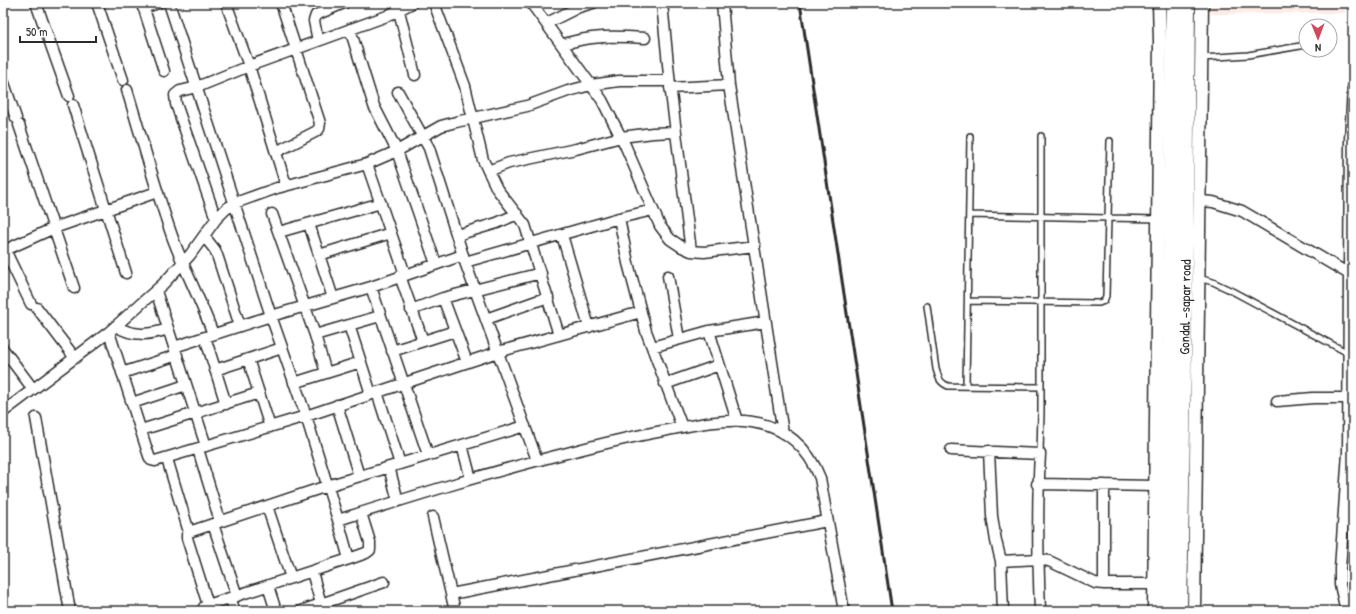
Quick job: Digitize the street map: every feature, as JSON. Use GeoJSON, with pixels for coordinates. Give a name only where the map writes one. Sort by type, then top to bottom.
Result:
{"type":"FeatureCollection","features":[{"type":"Feature","properties":{"kind":"highway"},"geometry":{"type":"LineString","coordinates":[[1167,611],[1174,3]]}},
{"type":"Feature","properties":{"kind":"highway","name":"Gondal -sapar road"},"geometry":{"type":"LineString","coordinates":[[1180,611],[1187,3]]}},
{"type":"Feature","properties":{"kind":"street"},"geometry":{"type":"LineString","coordinates":[[36,3],[71,100],[126,273]]}},
{"type":"Feature","properties":{"kind":"street"},"geometry":{"type":"LineString","coordinates":[[97,3],[123,80]]}},
{"type":"Feature","properties":{"kind":"street"},"geometry":{"type":"LineString","coordinates":[[158,3],[143,5],[164,70]]}},
{"type":"Feature","properties":{"kind":"street"},"geometry":{"type":"LineString","coordinates":[[169,3],[271,316],[306,416],[349,559]]}},
{"type":"Feature","properties":{"kind":"street"},"geometry":{"type":"LineString","coordinates":[[226,3],[249,66],[286,185]]}},
{"type":"Feature","properties":{"kind":"street"},"geometry":{"type":"LineString","coordinates":[[276,152],[315,132],[319,128],[320,123],[282,3]]}},
{"type":"Feature","properties":{"kind":"street"},"geometry":{"type":"LineString","coordinates":[[318,41],[314,21],[316,15],[330,5],[344,3]]}},
{"type":"Feature","properties":{"kind":"street"},"geometry":{"type":"LineString","coordinates":[[216,219],[175,99],[175,95],[180,91],[197,87],[249,66],[387,16],[398,7],[412,3]]}},
{"type":"Feature","properties":{"kind":"street"},"geometry":{"type":"LineString","coordinates":[[434,3],[465,86],[483,160],[497,189],[525,225],[559,335]]}},
{"type":"Feature","properties":{"kind":"street"},"geometry":{"type":"LineString","coordinates":[[531,3],[602,100],[621,137],[660,226],[670,239],[682,248],[691,251],[704,252],[755,246]]}},
{"type":"Feature","properties":{"kind":"street"},"geometry":{"type":"LineString","coordinates":[[547,23],[579,8],[594,3]]}},
{"type":"Feature","properties":{"kind":"street"},"geometry":{"type":"LineString","coordinates":[[662,3],[675,132],[691,251]]}},
{"type":"Feature","properties":{"kind":"street"},"geometry":{"type":"LineString","coordinates":[[722,3],[729,85],[783,433]]}},
{"type":"Feature","properties":{"kind":"street"},"geometry":{"type":"LineString","coordinates":[[1154,611],[1159,219],[1159,3]]}},
{"type":"Feature","properties":{"kind":"street"},"geometry":{"type":"LineString","coordinates":[[1194,611],[1202,3]]}},
{"type":"Feature","properties":{"kind":"street"},"geometry":{"type":"LineString","coordinates":[[398,7],[415,75]]}},
{"type":"Feature","properties":{"kind":"street"},"geometry":{"type":"LineString","coordinates":[[350,29],[374,106],[397,151],[436,264]]}},
{"type":"Feature","properties":{"kind":"street"},"geometry":{"type":"LineString","coordinates":[[562,45],[601,36],[645,38]]}},
{"type":"Feature","properties":{"kind":"street"},"geometry":{"type":"LineString","coordinates":[[3,80],[74,288]]}},
{"type":"Feature","properties":{"kind":"street"},"geometry":{"type":"LineString","coordinates":[[3,412],[113,329],[156,291],[183,264],[216,219],[226,209],[235,203],[286,185],[367,164],[397,151],[441,126],[527,106],[591,84],[619,81],[729,85]]}},
{"type":"Feature","properties":{"kind":"street"},"geometry":{"type":"LineString","coordinates":[[1346,611],[1340,585],[1340,569],[1348,452],[1349,353],[1351,321],[1349,274],[1352,238],[1353,88]]}},
{"type":"Feature","properties":{"kind":"street"},"geometry":{"type":"LineString","coordinates":[[127,90],[157,192],[183,264],[201,302],[215,370],[226,404]]}},
{"type":"Feature","properties":{"kind":"street"},"geometry":{"type":"LineString","coordinates":[[398,92],[422,136],[436,168],[464,259],[537,460]]}},
{"type":"Feature","properties":{"kind":"street"},"geometry":{"type":"LineString","coordinates":[[488,171],[509,163],[621,137],[675,132]]}},
{"type":"Feature","properties":{"kind":"street"},"geometry":{"type":"LineString","coordinates":[[367,164],[391,233],[411,310],[423,341]]}},
{"type":"Feature","properties":{"kind":"street"},"geometry":{"type":"LineString","coordinates":[[75,358],[34,306],[4,251],[54,228],[157,192]]}},
{"type":"Feature","properties":{"kind":"street"},"geometry":{"type":"LineString","coordinates":[[1200,201],[1213,202],[1242,211],[1349,274]]}},
{"type":"Feature","properties":{"kind":"street"},"geometry":{"type":"LineString","coordinates":[[279,232],[380,202]]}},
{"type":"Feature","properties":{"kind":"street"},"geometry":{"type":"LineString","coordinates":[[122,372],[209,336],[371,287],[436,264],[532,244],[619,218],[653,210]]}},
{"type":"Feature","properties":{"kind":"street"},"geometry":{"type":"LineString","coordinates":[[272,214],[315,335],[326,373]]}},
{"type":"Feature","properties":{"kind":"street"},"geometry":{"type":"LineString","coordinates":[[457,235],[497,223],[517,214]]}},
{"type":"Feature","properties":{"kind":"street"},"geometry":{"type":"LineString","coordinates":[[619,218],[628,263],[641,312],[665,384],[682,427]]}},
{"type":"Feature","properties":{"kind":"street"},"geometry":{"type":"LineString","coordinates":[[309,224],[333,298]]}},
{"type":"Feature","properties":{"kind":"street"},"geometry":{"type":"LineString","coordinates":[[319,255],[391,233]]}},
{"type":"Feature","properties":{"kind":"street"},"geometry":{"type":"LineString","coordinates":[[562,235],[589,327]]}},
{"type":"Feature","properties":{"kind":"street"},"geometry":{"type":"LineString","coordinates":[[204,236],[218,258],[240,326]]}},
{"type":"Feature","properties":{"kind":"street"},"geometry":{"type":"LineString","coordinates":[[411,310],[443,298],[541,273]]}},
{"type":"Feature","properties":{"kind":"street"},"geometry":{"type":"LineString","coordinates":[[668,276],[678,339]]}},
{"type":"Feature","properties":{"kind":"street"},"geometry":{"type":"LineString","coordinates":[[371,287],[428,455]]}},
{"type":"Feature","properties":{"kind":"street"},"geometry":{"type":"LineString","coordinates":[[156,291],[195,413],[217,523],[234,597],[235,611]]}},
{"type":"Feature","properties":{"kind":"street"},"geometry":{"type":"LineString","coordinates":[[443,298],[467,362]]}},
{"type":"Feature","properties":{"kind":"street"},"geometry":{"type":"LineString","coordinates":[[486,318],[548,298]]}},
{"type":"Feature","properties":{"kind":"street"},"geometry":{"type":"LineString","coordinates":[[113,329],[122,372],[151,460],[160,460],[306,416],[498,352],[641,312]]}},
{"type":"Feature","properties":{"kind":"street"},"geometry":{"type":"LineString","coordinates":[[315,335],[380,316]]}},
{"type":"Feature","properties":{"kind":"street"},"geometry":{"type":"LineString","coordinates":[[652,347],[709,331],[766,322]]}},
{"type":"Feature","properties":{"kind":"street"},"geometry":{"type":"LineString","coordinates":[[349,325],[361,362],[400,464]]}},
{"type":"Feature","properties":{"kind":"street"},"geometry":{"type":"LineString","coordinates":[[113,329],[144,335],[168,329]]}},
{"type":"Feature","properties":{"kind":"street"},"geometry":{"type":"LineString","coordinates":[[392,351],[455,331]]}},
{"type":"Feature","properties":{"kind":"street"},"geometry":{"type":"LineString","coordinates":[[709,331],[737,421]]}},
{"type":"Feature","properties":{"kind":"street"},"geometry":{"type":"LineString","coordinates":[[215,370],[282,348]]}},
{"type":"Feature","properties":{"kind":"street"},"geometry":{"type":"LineString","coordinates":[[3,349],[33,390]]}},
{"type":"Feature","properties":{"kind":"street"},"geometry":{"type":"LineString","coordinates":[[248,359],[270,427]]}},
{"type":"Feature","properties":{"kind":"street"},"geometry":{"type":"LineString","coordinates":[[294,383],[361,362]]}},
{"type":"Feature","properties":{"kind":"street"},"geometry":{"type":"LineString","coordinates":[[665,384],[720,365]]}},
{"type":"Feature","properties":{"kind":"street"},"geometry":{"type":"LineString","coordinates":[[132,403],[186,385]]}},
{"type":"Feature","properties":{"kind":"street"},"geometry":{"type":"LineString","coordinates":[[141,430],[260,394]]}},
{"type":"Feature","properties":{"kind":"street"},"geometry":{"type":"LineString","coordinates":[[1278,401],[1312,398],[1348,398]]}},
{"type":"Feature","properties":{"kind":"street"},"geometry":{"type":"LineString","coordinates":[[337,406],[359,476]]}},
{"type":"Feature","properties":{"kind":"street"},"geometry":{"type":"LineString","coordinates":[[36,418],[70,611]]}},
{"type":"Feature","properties":{"kind":"street"},"geometry":{"type":"LineString","coordinates":[[338,520],[537,460],[638,435],[682,427],[737,421],[767,425],[798,443],[809,455],[820,478],[842,611]]}},
{"type":"Feature","properties":{"kind":"street"},"geometry":{"type":"LineString","coordinates":[[189,532],[327,486],[524,426]]}},
{"type":"Feature","properties":{"kind":"street"},"geometry":{"type":"LineString","coordinates":[[462,445],[471,479]]}},
{"type":"Feature","properties":{"kind":"street"},"geometry":{"type":"LineString","coordinates":[[951,450],[1040,454],[1038,484],[1040,611]]}},
{"type":"Feature","properties":{"kind":"street"},"geometry":{"type":"LineString","coordinates":[[989,451],[992,516],[1001,561],[1003,611]]}},
{"type":"Feature","properties":{"kind":"street"},"geometry":{"type":"LineString","coordinates":[[167,458],[189,532],[187,538],[205,608],[366,553],[370,550],[370,542],[361,513]]}},
{"type":"Feature","properties":{"kind":"street"},"geometry":{"type":"LineString","coordinates":[[389,467],[398,501]]}},
{"type":"Feature","properties":{"kind":"street"},"geometry":{"type":"LineString","coordinates":[[1038,484],[1156,486]]}},
{"type":"Feature","properties":{"kind":"street"},"geometry":{"type":"LineString","coordinates":[[1104,485],[1104,584]]}},
{"type":"Feature","properties":{"kind":"street"},"geometry":{"type":"LineString","coordinates":[[267,506],[291,578]]}},
{"type":"Feature","properties":{"kind":"street"},"geometry":{"type":"LineString","coordinates":[[433,517],[455,611]]}},
{"type":"Feature","properties":{"kind":"street"},"geometry":{"type":"LineString","coordinates":[[451,594],[828,521]]}},
{"type":"Feature","properties":{"kind":"street"},"geometry":{"type":"LineString","coordinates":[[1001,561],[1038,559],[1056,564],[1095,583],[1155,584]]}},
{"type":"Feature","properties":{"kind":"street"},"geometry":{"type":"LineString","coordinates":[[312,572],[322,607]]}},
{"type":"Feature","properties":{"kind":"street"},"geometry":{"type":"LineString","coordinates":[[301,611],[322,607],[384,582]]}},
{"type":"Feature","properties":{"kind":"street"},"geometry":{"type":"LineString","coordinates":[[268,586],[276,611]]}},
{"type":"Feature","properties":{"kind":"lane"},"geometry":{"type":"LineString","coordinates":[[1202,58],[1248,55],[1298,46]]}},
{"type":"Feature","properties":{"kind":"lane"},"geometry":{"type":"LineString","coordinates":[[966,386],[970,136]]}},
{"type":"Feature","properties":{"kind":"lane"},"geometry":{"type":"LineString","coordinates":[[1040,454],[1041,136]]}},
{"type":"Feature","properties":{"kind":"lane"},"geometry":{"type":"LineString","coordinates":[[968,302],[1100,303],[1104,301],[1106,296],[1110,141]]}},
{"type":"Feature","properties":{"kind":"lane"},"geometry":{"type":"LineString","coordinates":[[969,215],[1159,219]]}},
{"type":"Feature","properties":{"kind":"lane"},"geometry":{"type":"LineString","coordinates":[[1198,278],[1213,282],[1232,291],[1349,353]]}},
{"type":"Feature","properties":{"kind":"lane"},"geometry":{"type":"LineString","coordinates":[[927,306],[938,378],[942,384],[948,386],[1041,387]]}},
{"type":"Feature","properties":{"kind":"shaded area"},"geometry":{"type":"Polygon","coordinates":[[[1211,3],[1353,3],[1353,5],[1343,13],[1211,14],[1211,3]]]}},
{"type":"Feature","properties":{"kind":"railway"},"geometry":{"type":"LineString","coordinates":[[800,3],[892,611]]}}]}
